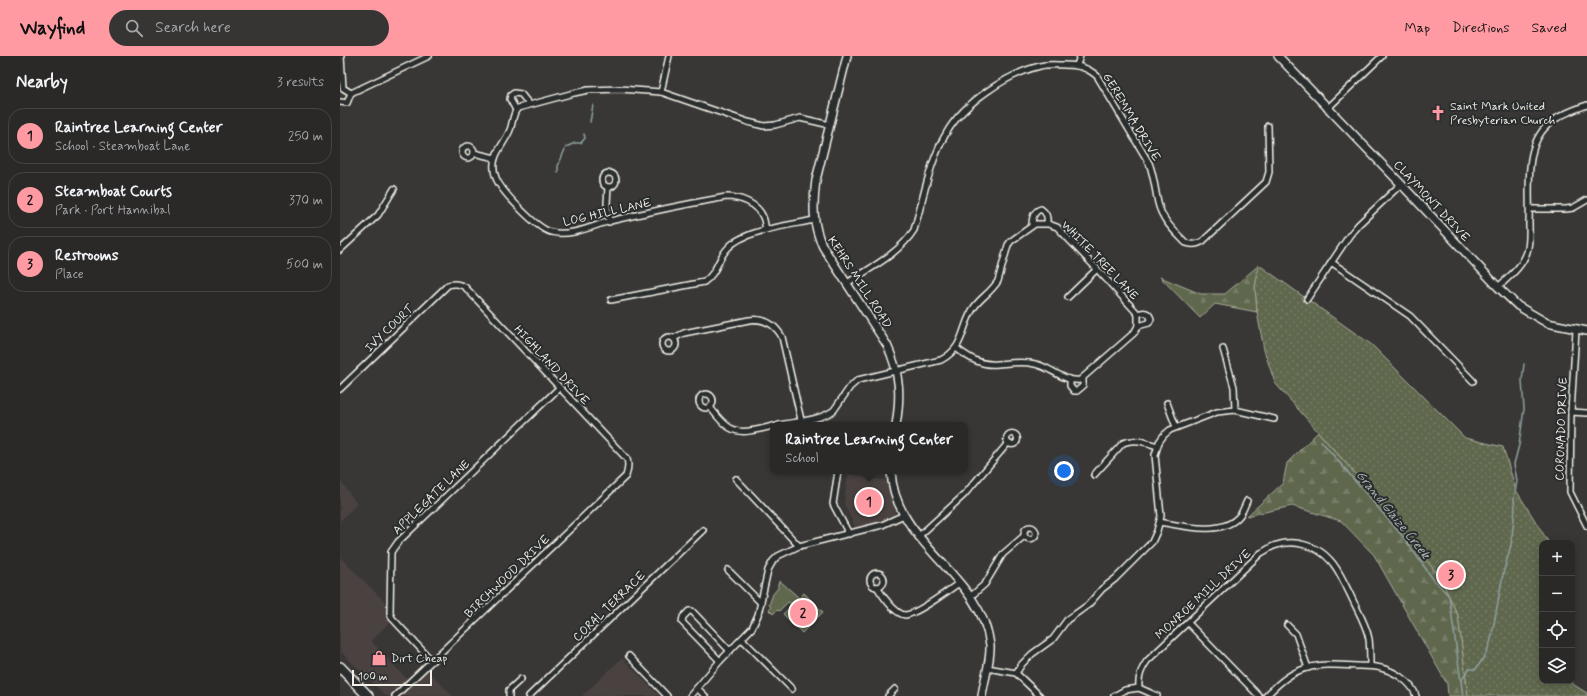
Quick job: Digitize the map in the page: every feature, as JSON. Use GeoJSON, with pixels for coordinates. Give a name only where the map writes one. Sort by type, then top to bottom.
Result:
{"type":"FeatureCollection","features":[{"type":"Feature","properties":{"kind":"highway"},"geometry":{"type":"LineString","coordinates":[[340,667],[368,696]]}},
{"type":"Feature","properties":{"kind":"street"},"geometry":{"type":"LineString","coordinates":[[341,56],[342,89],[351,93]]}},
{"type":"Feature","properties":{"kind":"street"},"geometry":{"type":"LineString","coordinates":[[340,102],[347,103],[351,93],[429,56]]}},
{"type":"Feature","properties":{"kind":"street"},"geometry":{"type":"LineString","coordinates":[[661,92],[669,56]]}},
{"type":"Feature","properties":{"kind":"street","name":"KEHRS MILL ROAD"},"geometry":{"type":"LineString","coordinates":[[847,56],[816,180],[813,199],[814,220],[816,230],[823,247],[887,345],[896,370],[900,399],[896,422]]}},
{"type":"Feature","properties":{"kind":"street"},"geometry":{"type":"LineString","coordinates":[[1077,65],[1080,56]]}},
{"type":"Feature","properties":{"kind":"street","name":"CLAYMONT DRIVE"},"geometry":{"type":"LineString","coordinates":[[1278,56],[1498,288],[1518,306],[1539,320],[1547,323],[1587,331]]}},
{"type":"Feature","properties":{"kind":"street"},"geometry":{"type":"LineString","coordinates":[[1327,109],[1382,56]]}},
{"type":"Feature","properties":{"kind":"street","name":"GEREMMA DRIVE"},"geometry":{"type":"LineString","coordinates":[[847,283],[898,249],[910,237],[914,230],[931,165],[948,130],[972,103],[989,90],[1009,78],[1031,68],[1051,64],[1077,65],[1094,73],[1103,84],[1152,169],[1158,204],[1164,219],[1186,243],[1195,245],[1203,241],[1266,182],[1269,172],[1268,126]]}},
{"type":"Feature","properties":{"kind":"street"},"geometry":{"type":"LineString","coordinates":[[529,104],[521,94],[514,93],[510,99],[516,110],[529,104],[588,90],[620,89],[661,92],[748,122],[764,126],[775,125],[800,118],[830,125]]}},
{"type":"Feature","properties":{"kind":"street"},"geometry":{"type":"LineString","coordinates":[[1498,288],[1519,266],[1527,252],[1530,209],[1530,160],[1534,144],[1538,137],[1553,121],[1568,112],[1587,105]]}},
{"type":"Feature","properties":{"kind":"street","name":"LOG HILL LANE"},"geometry":{"type":"LineString","coordinates":[[516,110],[509,132],[499,147],[495,158],[495,176],[498,182],[533,223],[544,231],[559,234],[721,197],[735,197],[749,202],[763,217],[766,230]]}},
{"type":"Feature","properties":{"kind":"street"},"geometry":{"type":"LineString","coordinates":[[474,153],[495,158]]}},
{"type":"Feature","properties":{"kind":"street"},"geometry":{"type":"LineString","coordinates":[[1307,299],[1331,262],[1358,225],[1401,184]]}},
{"type":"Feature","properties":{"kind":"street"},"geometry":{"type":"LineString","coordinates":[[608,187],[607,203],[609,222]]}},
{"type":"Feature","properties":{"kind":"street"},"geometry":{"type":"LineString","coordinates":[[341,248],[378,215],[394,189]]}},
{"type":"Feature","properties":{"kind":"street"},"geometry":{"type":"LineString","coordinates":[[1530,209],[1573,208],[1587,200]]}},
{"type":"Feature","properties":{"kind":"street","name":"WHITE TREE LANE"},"geometry":{"type":"LineString","coordinates":[[1032,225],[1034,215],[1041,209],[1045,211],[1047,216],[1047,224]]}},
{"type":"Feature","properties":{"kind":"street"},"geometry":{"type":"LineString","coordinates":[[611,300],[704,282],[715,272],[726,249],[732,242],[766,230],[814,220]]}},
{"type":"Feature","properties":{"kind":"street","name":"WHITE TREE LANE"},"geometry":{"type":"LineString","coordinates":[[792,422],[831,413],[850,387],[858,380],[948,357],[962,338],[974,307],[998,281],[1008,245],[1032,225],[1047,224],[1057,227],[1097,269],[1138,320],[1134,334],[1082,378]]}},
{"type":"Feature","properties":{"kind":"street"},"geometry":{"type":"LineString","coordinates":[[1331,262],[1410,316],[1473,381]]}},
{"type":"Feature","properties":{"kind":"street"},"geometry":{"type":"LineString","coordinates":[[1068,297],[1097,269]]}},
{"type":"Feature","properties":{"kind":"street","name":"HIGHLAND DRIVE"},"geometry":{"type":"LineString","coordinates":[[454,283],[465,287],[559,388],[627,458],[629,467]]}},
{"type":"Feature","properties":{"kind":"street","name":"IVY COURT"},"geometry":{"type":"LineString","coordinates":[[340,389],[448,285],[454,283]]}},
{"type":"Feature","properties":{"kind":"street"},"geometry":{"type":"LineString","coordinates":[[674,338],[684,333],[749,320],[760,319],[770,323],[782,337],[801,420]]}},
{"type":"Feature","properties":{"kind":"street","name":"CORONADO DRIVE"},"geometry":{"type":"LineString","coordinates":[[1576,330],[1571,412],[1570,492],[1587,524]]}},
{"type":"Feature","properties":{"kind":"street"},"geometry":{"type":"LineString","coordinates":[[956,348],[965,355],[979,362],[991,364],[1013,362],[1034,364],[1070,380],[1080,380],[1082,378],[1083,386],[1077,391],[1074,391],[1070,386],[1070,380]]}},
{"type":"Feature","properties":{"kind":"street"},"geometry":{"type":"LineString","coordinates":[[1224,348],[1234,387],[1235,410]]}},
{"type":"Feature","properties":{"kind":"street","name":"APPLEGATE LANE"},"geometry":{"type":"LineString","coordinates":[[432,661],[392,618],[390,613],[392,552],[398,542],[559,388]]}},
{"type":"Feature","properties":{"kind":"street"},"geometry":{"type":"LineString","coordinates":[[1167,403],[1176,427]]}},
{"type":"Feature","properties":{"kind":"street"},"geometry":{"type":"LineString","coordinates":[[710,407],[723,424],[737,431],[751,431],[770,427]]}},
{"type":"Feature","properties":{"kind":"street"},"geometry":{"type":"LineString","coordinates":[[1016,673],[1022,664],[1032,654],[1053,639],[1067,620],[1088,605],[1102,589],[1147,549],[1155,537],[1160,522],[1161,509],[1156,464],[1157,446],[1164,434],[1176,427],[1217,412],[1235,410],[1274,419]]}},
{"type":"Feature","properties":{"kind":"street"},"geometry":{"type":"LineString","coordinates":[[1571,412],[1587,413]]}},
{"type":"Feature","properties":{"kind":"street"},"geometry":{"type":"LineString","coordinates":[[1094,475],[1123,443],[1128,440],[1138,440],[1157,446]]}},
{"type":"Feature","properties":{"kind":"street"},"geometry":{"type":"LineString","coordinates":[[918,537],[964,495],[1008,443]]}},
{"type":"Feature","properties":{"kind":"street","name":"BIRCHWOOD DRIVE"},"geometry":{"type":"LineString","coordinates":[[395,696],[626,476],[629,467]]}},
{"type":"Feature","properties":{"kind":"street"},"geometry":{"type":"LineString","coordinates":[[838,474],[833,504],[849,534]]}},
{"type":"Feature","properties":{"kind":"street"},"geometry":{"type":"LineString","coordinates":[[892,474],[896,495],[904,515],[918,537],[959,583],[978,610],[988,638],[990,657],[982,696]]}},
{"type":"Feature","properties":{"kind":"street"},"geometry":{"type":"LineString","coordinates":[[736,479],[799,546]]}},
{"type":"Feature","properties":{"kind":"street"},"geometry":{"type":"LineString","coordinates":[[1160,522],[1202,529],[1226,525],[1240,515],[1247,501]]}},
{"type":"Feature","properties":{"kind":"street"},"geometry":{"type":"LineString","coordinates":[[690,696],[720,661],[752,628],[758,615],[764,581],[773,561],[783,553],[799,546],[882,525],[904,515]]}},
{"type":"Feature","properties":{"kind":"street","name":"CORAL TERRACE"},"geometry":{"type":"LineString","coordinates":[[529,696],[703,530]]}},
{"type":"Feature","properties":{"kind":"street"},"geometry":{"type":"LineString","coordinates":[[970,597],[985,584],[1003,554],[1024,536]]}},
{"type":"Feature","properties":{"kind":"street","name":"MONROE MILL DRIVE"},"geometry":{"type":"LineString","coordinates":[[1139,688],[1138,679],[1142,667],[1147,661],[1260,553],[1277,545],[1296,543],[1315,549],[1330,559],[1342,578],[1367,630],[1370,645],[1370,666]]}},
{"type":"Feature","properties":{"kind":"street"},"geometry":{"type":"LineString","coordinates":[[728,570],[761,603]]}},
{"type":"Feature","properties":{"kind":"street"},"geometry":{"type":"LineString","coordinates":[[877,586],[883,596],[898,612],[904,615],[914,613],[959,583]]}},
{"type":"Feature","properties":{"kind":"street"},"geometry":{"type":"LineString","coordinates":[[720,661],[682,622],[683,617],[692,611],[730,651]]}},
{"type":"Feature","properties":{"kind":"street"},"geometry":{"type":"LineString","coordinates":[[1188,623],[1259,696]]}},
{"type":"Feature","properties":{"kind":"street"},"geometry":{"type":"LineString","coordinates":[[1287,626],[1296,634],[1308,668]]}},
{"type":"Feature","properties":{"kind":"street"},"geometry":{"type":"LineString","coordinates":[[742,639],[792,689]]}},
{"type":"Feature","properties":{"kind":"street"},"geometry":{"type":"LineString","coordinates":[[629,656],[667,696]]}},
{"type":"Feature","properties":{"kind":"street"},"geometry":{"type":"LineString","coordinates":[[1266,696],[1286,678],[1301,670],[1324,664],[1380,667],[1402,678],[1410,686],[1416,696]]}},
{"type":"Feature","properties":{"kind":"street"},"geometry":{"type":"LineString","coordinates":[[987,668],[1016,673],[1040,696]]}},
{"type":"Feature","properties":{"kind":"street"},"geometry":{"type":"LineString","coordinates":[[509,696],[509,690],[521,679]]}},
{"type":"Feature","properties":{"kind":"street"},"geometry":{"type":"LineString","coordinates":[[697,688],[705,696]]}},
{"type":"Feature","properties":{"kind":"street"},"geometry":{"type":"LineString","coordinates":[[1114,696],[1125,690],[1139,688],[1157,696]]}},
{"type":"Feature","properties":{"kind":"street"},"geometry":{"type":"LineString","coordinates":[[888,696],[895,689]]}},
{"type":"Feature","properties":{"kind":"shaded area"},"geometry":{"type":"Polygon","coordinates":[[[848,474],[888,481],[896,509],[894,515],[870,526],[856,529],[844,504],[848,474]]]}},
{"type":"Feature","properties":{"kind":"shaded area"},"geometry":{"type":"Polygon","coordinates":[[[340,480],[357,504],[340,521],[340,480]]]}},
{"type":"Feature","properties":{"kind":"shaded area"},"geometry":{"type":"Polygon","coordinates":[[[340,546],[341,558],[387,604],[388,615],[391,621],[371,641],[408,680],[391,696],[386,696],[340,651],[340,546]]]}},
{"type":"Feature","properties":{"kind":"shaded area"},"geometry":{"type":"Polygon","coordinates":[[[622,658],[659,696],[582,696],[622,658]]]}},
{"type":"Feature","properties":{"kind":"shaded area"},"geometry":{"type":"Polygon","coordinates":[[[427,670],[453,696],[400,696],[412,684],[427,670]]]}},
{"type":"Feature","properties":{"kind":"green space"},"geometry":{"type":"Polygon","coordinates":[[[1259,265],[1372,345],[1465,438],[1503,447],[1516,490],[1547,540],[1539,540],[1539,684],[1573,684],[1587,693],[1587,696],[1468,696],[1458,616],[1440,577],[1367,487],[1275,383],[1264,350],[1257,312],[1255,287],[1259,265]]]}},
{"type":"Feature","properties":{"kind":"green space"},"geometry":{"type":"Polygon","coordinates":[[[1259,265],[1255,287],[1257,312],[1215,304],[1200,318],[1160,277],[1201,294],[1225,294],[1259,265]]]}},
{"type":"Feature","properties":{"kind":"green space"},"geometry":{"type":"Polygon","coordinates":[[[1318,432],[1367,487],[1440,577],[1458,616],[1468,696],[1448,696],[1447,684],[1374,555],[1341,521],[1292,506],[1247,516],[1283,483],[1287,463],[1318,432]]]}},
{"type":"Feature","properties":{"kind":"green space"},"geometry":{"type":"Polygon","coordinates":[[[780,581],[798,597],[791,604],[788,602],[779,611],[777,610],[773,614],[769,610],[771,607],[769,605],[780,581]]]}},
{"type":"Feature","properties":{"kind":"green space"},"geometry":{"type":"Polygon","coordinates":[[[804,593],[823,612],[802,633],[783,614],[804,593]]]}},
{"type":"Feature","properties":{"kind":"green space"},"geometry":{"type":"Polygon","coordinates":[[[802,600],[808,606],[795,619],[789,613],[802,600]]]}},
{"type":"Feature","properties":{"kind":"green space"},"geometry":{"type":"Polygon","coordinates":[[[811,608],[817,614],[803,627],[797,621],[811,608]]]}},
{"type":"Feature","properties":{"kind":"waterway"},"geometry":{"type":"LineString","coordinates":[[590,122],[593,105]]}},
{"type":"Feature","properties":{"kind":"waterway"},"geometry":{"type":"LineString","coordinates":[[558,173],[558,166],[566,147],[575,143],[581,143],[585,138],[584,134]]}},
{"type":"Feature","properties":{"kind":"waterway"},"geometry":{"type":"LineString","coordinates":[[1461,681],[1469,669],[1476,669],[1486,654],[1491,640],[1503,574],[1511,545],[1515,509],[1514,499],[1517,481],[1514,464],[1519,445],[1524,409],[1522,381],[1524,364]]}},
{"type":"Feature","properties":{"kind":"waterway","name":"Grand Glaize Creek"},"geometry":{"type":"LineString","coordinates":[[1321,441],[1404,538],[1433,579],[1449,596],[1463,696]]}},
{"type":"Feature","properties":{"kind":"place","name":"Saint Mark United Presbyterian Church"},"geometry":{"type":"Point","coordinates":[1438,113]}},
{"type":"Feature","properties":{"kind":"place","name":"Raintree Learning Center"},"geometry":{"type":"Point","coordinates":[869,502]}},
{"type":"Feature","properties":{"kind":"place","name":"Restrooms"},"geometry":{"type":"Point","coordinates":[1451,575]}},
{"type":"Feature","properties":{"kind":"place","name":"Steamboat Courts"},"geometry":{"type":"Point","coordinates":[803,613]}},
{"type":"Feature","properties":{"kind":"place","name":"Dirt Cheap"},"geometry":{"type":"Point","coordinates":[379,658]}}]}
